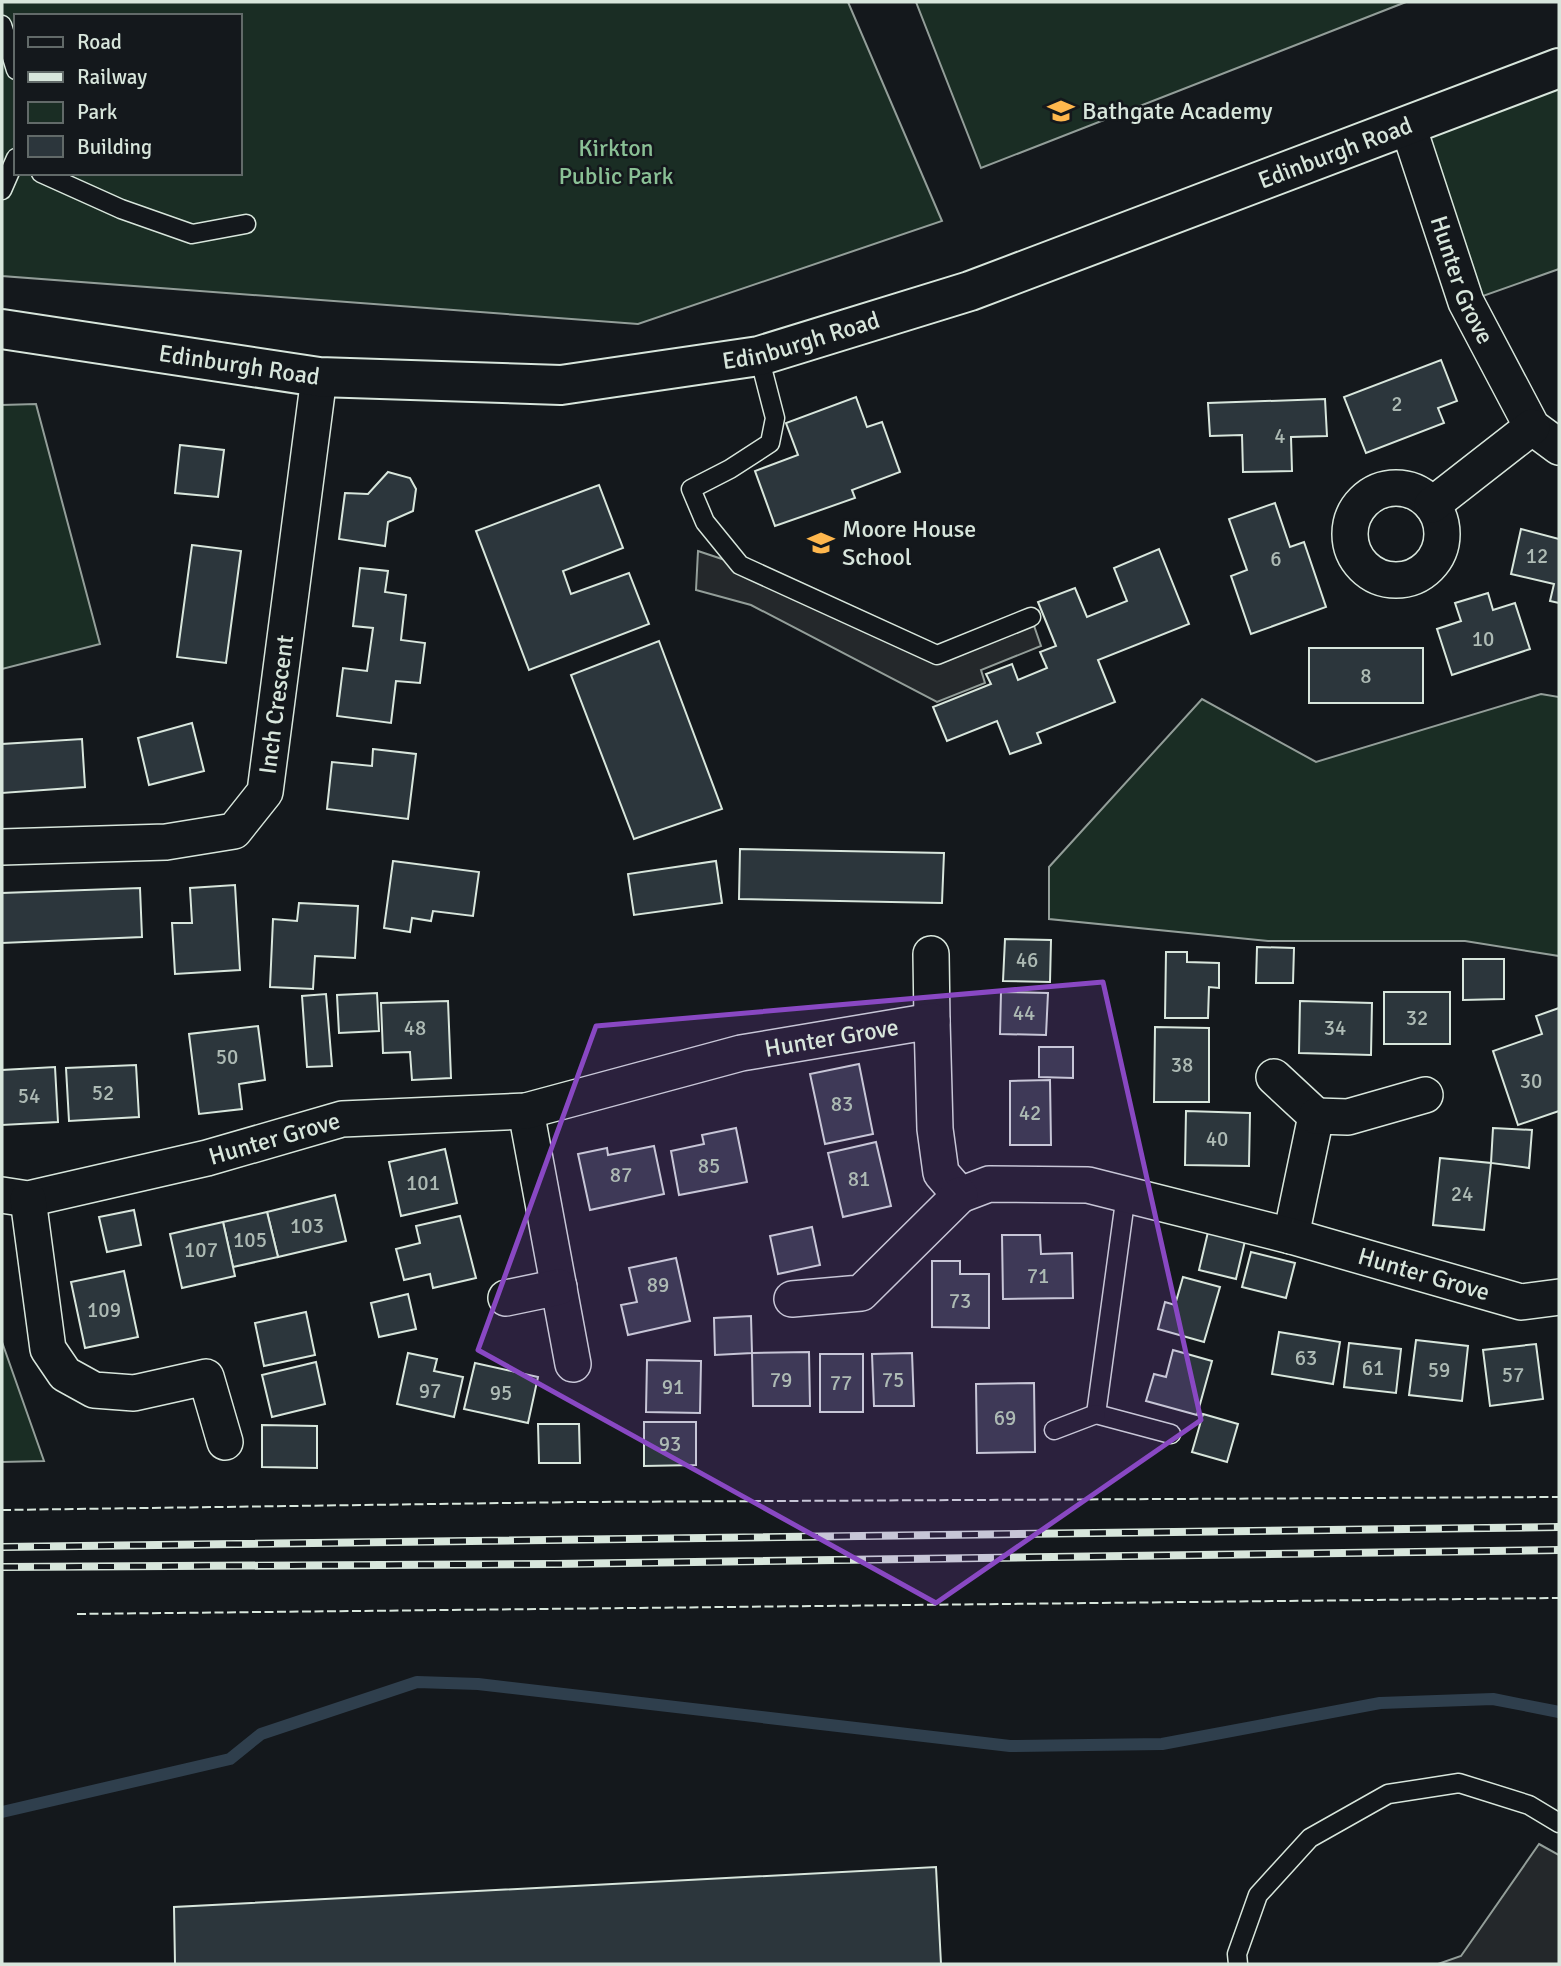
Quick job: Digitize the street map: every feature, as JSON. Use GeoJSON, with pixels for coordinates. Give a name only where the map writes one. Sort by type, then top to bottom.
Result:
{"type":"FeatureCollection","features":[{"type":"Feature","properties":{"kind":"main road","name":"Edinburgh Road"},"geometry":{"type":"LineString","coordinates":[[2,329],[318,377],[561,385],[759,356],[970,291],[1559,68]]}},
{"type":"Feature","properties":{"kind":"street","name":"Hunter Grove"},"geometry":{"type":"LineString","coordinates":[[1408,127],[1466,302],[1546,437],[1432,505]]}},
{"type":"Feature","properties":{"kind":"street","name":"Inch Crescent"},"geometry":{"type":"LineString","coordinates":[[2,847],[166,842],[234,831],[265,792],[318,377]]}},
{"type":"Feature","properties":{"kind":"street","name":"Hunter Grove"},"geometry":{"type":"LineString","coordinates":[[931,954],[935,1129],[941,1173],[960,1195]]}},
{"type":"Feature","properties":{"kind":"street","name":"Hunter Grove"},"geometry":{"type":"LineString","coordinates":[[225,1442],[206,1377],[134,1393],[94,1390],[65,1374],[48,1349],[15,1197],[207,1158],[342,1119],[526,1111],[741,1053],[932,1021]]}},
{"type":"Feature","properties":{"kind":"street"},"geometry":{"type":"LineString","coordinates":[[1273,1077],[1316,1116],[1348,1117],[1425,1095]]}},
{"type":"Feature","properties":{"kind":"street"},"geometry":{"type":"LineString","coordinates":[[526,1111],[573,1364]]}},
{"type":"Feature","properties":{"kind":"street"},"geometry":{"type":"LineString","coordinates":[[1291,1236],[1316,1116]]}},
{"type":"Feature","properties":{"kind":"street","name":"Hunter Grove"},"geometry":{"type":"LineString","coordinates":[[792,1299],[861,1293],[960,1195],[989,1184],[1088,1185],[1291,1236],[1521,1302],[1559,1297]]}},
{"type":"Feature","properties":{"kind":"street"},"geometry":{"type":"LineString","coordinates":[[506,1298],[559,1287]]}},
{"type":"Feature","properties":{"kind":"lane"},"geometry":{"type":"LineString","coordinates":[[2,25],[14,64]]}},
{"type":"Feature","properties":{"kind":"lane"},"geometry":{"type":"LineString","coordinates":[[2,190],[14,163]]}},
{"type":"Feature","properties":{"kind":"lane"},"geometry":{"type":"LineString","coordinates":[[45,175],[121,209],[192,234],[246,224]]}},
{"type":"Feature","properties":{"kind":"lane"},"geometry":{"type":"LineString","coordinates":[[759,356],[775,418],[770,443],[730,469],[691,489],[705,522],[740,565],[937,655],[1031,617]]}},
{"type":"Feature","properties":{"kind":"lane"},"geometry":{"type":"LineString","coordinates":[[1096,1414],[1126,1194]]}},
{"type":"Feature","properties":{"kind":"lane"},"geometry":{"type":"LineString","coordinates":[[1054,1430],[1096,1414],[1171,1434]]}},
{"type":"Feature","properties":{"kind":"lane"},"geometry":{"type":"LineString","coordinates":[[1238,1964],[1237,1954],[1258,1895],[1310,1838],[1388,1794],[1459,1783],[1529,1805],[1559,1823]]}},
{"type":"Feature","properties":{"kind":"highlighted area"},"geometry":{"type":"Polygon","coordinates":[[[1103,982],[1201,1420],[936,1603],[478,1350],[596,1026],[1103,982]]]}},
{"type":"Feature","properties":{"kind":"green space","name":"Kirkton Public Park"},"geometry":{"type":"Polygon","coordinates":[[[2,2],[848,2],[942,221],[638,324],[2,276],[2,2]]]}},
{"type":"Feature","properties":{"kind":"green space"},"geometry":{"type":"Polygon","coordinates":[[[916,2],[1406,2],[981,168],[916,2]]]}},
{"type":"Feature","properties":{"kind":"green space"},"geometry":{"type":"Polygon","coordinates":[[[1559,77],[1559,269],[1466,302],[1408,127],[1559,77]]]}},
{"type":"Feature","properties":{"kind":"green space"},"geometry":{"type":"Polygon","coordinates":[[[36,404],[100,644],[2,669],[2,405],[36,404]]]}},
{"type":"Feature","properties":{"kind":"green space"},"geometry":{"type":"Polygon","coordinates":[[[1541,694],[1559,697],[1559,956],[1465,941],[1268,941],[1049,919],[1049,867],[1202,699],[1316,762],[1541,694]]]}},
{"type":"Feature","properties":{"kind":"green space"},"geometry":{"type":"Polygon","coordinates":[[[2,1342],[44,1461],[2,1462],[2,1342]]]}},
{"type":"Feature","properties":{"kind":"shaded area"},"geometry":{"type":"Polygon","coordinates":[[[698,551],[740,565],[937,655],[1031,617],[1041,646],[981,670],[985,683],[937,702],[751,605],[696,590],[698,551]]]}},
{"type":"Feature","properties":{"kind":"shaded area"},"geometry":{"type":"Polygon","coordinates":[[[1539,1844],[1559,1855],[1559,1964],[1438,1964],[1461,1956],[1539,1844]]]}},
{"type":"Feature","properties":{"kind":"building"},"geometry":{"type":"Polygon","coordinates":[[[1441,360],[1457,401],[1438,408],[1444,423],[1366,453],[1344,397],[1441,360]]]}},
{"type":"Feature","properties":{"kind":"building"},"geometry":{"type":"Polygon","coordinates":[[[856,397],[867,427],[882,422],[900,472],[852,490],[855,498],[775,526],[755,471],[798,455],[786,423],[856,397]]]}},
{"type":"Feature","properties":{"kind":"building"},"geometry":{"type":"Polygon","coordinates":[[[1325,399],[1327,436],[1291,437],[1292,471],[1243,472],[1242,435],[1210,436],[1208,403],[1325,399]]]}},
{"type":"Feature","properties":{"kind":"building"},"geometry":{"type":"Polygon","coordinates":[[[180,445],[224,450],[218,497],[175,493],[180,445]]]}},
{"type":"Feature","properties":{"kind":"building"},"geometry":{"type":"Polygon","coordinates":[[[388,472],[410,478],[416,489],[413,511],[388,522],[385,546],[339,539],[345,493],[368,494],[388,472]]]}},
{"type":"Feature","properties":{"kind":"building"},"geometry":{"type":"Polygon","coordinates":[[[599,485],[623,548],[563,571],[571,594],[629,573],[649,624],[529,670],[476,531],[599,485]]]}},
{"type":"Feature","properties":{"kind":"building"},"geometry":{"type":"Polygon","coordinates":[[[1275,503],[1290,547],[1304,542],[1326,607],[1251,634],[1231,576],[1247,570],[1229,519],[1275,503]]]}},
{"type":"Feature","properties":{"kind":"building"},"geometry":{"type":"Polygon","coordinates":[[[1521,529],[1559,539],[1559,603],[1550,601],[1554,584],[1511,574],[1521,529]]]}},
{"type":"Feature","properties":{"kind":"building"},"geometry":{"type":"Polygon","coordinates":[[[192,545],[241,551],[226,663],[177,657],[192,545]]]}},
{"type":"Feature","properties":{"kind":"building"},"geometry":{"type":"Polygon","coordinates":[[[1159,549],[1189,624],[1098,660],[1115,702],[1037,733],[1041,743],[1010,754],[997,721],[947,741],[933,707],[991,684],[986,674],[1012,664],[1018,680],[1047,668],[1040,652],[1056,646],[1038,602],[1075,588],[1087,617],[1127,601],[1114,568],[1159,549]]]}},
{"type":"Feature","properties":{"kind":"building"},"geometry":{"type":"Polygon","coordinates":[[[360,568],[388,571],[385,592],[406,595],[401,640],[425,643],[420,683],[396,681],[391,723],[337,716],[343,668],[367,671],[373,628],[353,626],[360,568]]]}},
{"type":"Feature","properties":{"kind":"building"},"geometry":{"type":"Polygon","coordinates":[[[1488,593],[1493,610],[1515,603],[1530,649],[1452,675],[1437,629],[1461,621],[1455,603],[1488,593]]]}},
{"type":"Feature","properties":{"kind":"building"},"geometry":{"type":"Polygon","coordinates":[[[659,641],[722,809],[634,839],[571,675],[659,641]]]}},
{"type":"Feature","properties":{"kind":"building"},"geometry":{"type":"Polygon","coordinates":[[[1309,648],[1423,648],[1423,703],[1309,703],[1309,648]]]}},
{"type":"Feature","properties":{"kind":"building"},"geometry":{"type":"Polygon","coordinates":[[[192,723],[204,771],[149,785],[138,738],[192,723]]]}},
{"type":"Feature","properties":{"kind":"building"},"geometry":{"type":"Polygon","coordinates":[[[82,739],[85,787],[2,793],[2,744],[82,739]]]}},
{"type":"Feature","properties":{"kind":"building"},"geometry":{"type":"Polygon","coordinates":[[[373,749],[416,754],[408,819],[327,809],[332,762],[372,766],[373,749]]]}},
{"type":"Feature","properties":{"kind":"building"},"geometry":{"type":"Polygon","coordinates":[[[740,849],[944,853],[942,903],[739,899],[740,849]]]}},
{"type":"Feature","properties":{"kind":"building"},"geometry":{"type":"Polygon","coordinates":[[[393,861],[479,872],[473,916],[433,911],[431,921],[412,918],[410,932],[384,928],[393,861]]]}},
{"type":"Feature","properties":{"kind":"building"},"geometry":{"type":"Polygon","coordinates":[[[716,861],[722,903],[634,915],[628,874],[716,861]]]}},
{"type":"Feature","properties":{"kind":"building"},"geometry":{"type":"Polygon","coordinates":[[[235,885],[240,970],[175,974],[172,923],[192,923],[190,888],[235,885]]]}},
{"type":"Feature","properties":{"kind":"building"},"geometry":{"type":"Polygon","coordinates":[[[140,888],[142,937],[2,943],[2,893],[140,888]]]}},
{"type":"Feature","properties":{"kind":"building"},"geometry":{"type":"Polygon","coordinates":[[[299,903],[358,906],[355,958],[315,956],[313,989],[270,987],[273,919],[297,921],[299,903]]]}},
{"type":"Feature","properties":{"kind":"building"},"geometry":{"type":"Polygon","coordinates":[[[1005,939],[1051,940],[1050,982],[1003,981],[1005,939]]]}},
{"type":"Feature","properties":{"kind":"building"},"geometry":{"type":"Polygon","coordinates":[[[1257,947],[1294,948],[1293,983],[1256,983],[1257,947]]]}},
{"type":"Feature","properties":{"kind":"building"},"geometry":{"type":"Polygon","coordinates":[[[1166,952],[1187,952],[1187,962],[1219,963],[1219,988],[1209,987],[1208,1018],[1165,1018],[1166,952]]]}},
{"type":"Feature","properties":{"kind":"building"},"geometry":{"type":"Polygon","coordinates":[[[1463,959],[1504,959],[1504,999],[1463,1000],[1463,959]]]}},
{"type":"Feature","properties":{"kind":"building"},"geometry":{"type":"Polygon","coordinates":[[[1001,992],[1048,993],[1046,1035],[1000,1034],[1001,992]]]}},
{"type":"Feature","properties":{"kind":"building"},"geometry":{"type":"Polygon","coordinates":[[[1384,992],[1450,992],[1450,1044],[1384,1044],[1384,992]]]}},
{"type":"Feature","properties":{"kind":"building"},"geometry":{"type":"Polygon","coordinates":[[[377,993],[379,1031],[339,1033],[337,995],[377,993]]]}},
{"type":"Feature","properties":{"kind":"building"},"geometry":{"type":"Polygon","coordinates":[[[326,994],[332,1066],[307,1067],[302,996],[326,994]]]}},
{"type":"Feature","properties":{"kind":"building"},"geometry":{"type":"Polygon","coordinates":[[[448,1001],[451,1078],[412,1080],[410,1052],[383,1053],[381,1003],[448,1001]]]}},
{"type":"Feature","properties":{"kind":"building"},"geometry":{"type":"Polygon","coordinates":[[[1300,1001],[1372,1003],[1371,1055],[1299,1053],[1300,1001]]]}},
{"type":"Feature","properties":{"kind":"building"},"geometry":{"type":"Polygon","coordinates":[[[1559,1008],[1559,1111],[1518,1125],[1493,1051],[1542,1034],[1536,1016],[1559,1008]]]}},
{"type":"Feature","properties":{"kind":"building"},"geometry":{"type":"Polygon","coordinates":[[[258,1026],[265,1080],[239,1084],[242,1109],[199,1114],[189,1034],[258,1026]]]}},
{"type":"Feature","properties":{"kind":"building"},"geometry":{"type":"Polygon","coordinates":[[[1155,1027],[1209,1028],[1209,1102],[1154,1102],[1155,1027]]]}},
{"type":"Feature","properties":{"kind":"building"},"geometry":{"type":"Polygon","coordinates":[[[1039,1047],[1073,1047],[1073,1078],[1039,1077],[1039,1047]]]}},
{"type":"Feature","properties":{"kind":"building"},"geometry":{"type":"Polygon","coordinates":[[[859,1064],[873,1134],[825,1144],[810,1074],[859,1064]]]}},
{"type":"Feature","properties":{"kind":"building"},"geometry":{"type":"Polygon","coordinates":[[[136,1065],[139,1117],[69,1121],[66,1068],[136,1065]]]}},
{"type":"Feature","properties":{"kind":"building"},"geometry":{"type":"Polygon","coordinates":[[[55,1067],[58,1122],[2,1125],[2,1070],[55,1067]]]}},
{"type":"Feature","properties":{"kind":"building"},"geometry":{"type":"Polygon","coordinates":[[[1050,1080],[1051,1145],[1010,1145],[1010,1081],[1050,1080]]]}},
{"type":"Feature","properties":{"kind":"building"},"geometry":{"type":"Polygon","coordinates":[[[1186,1111],[1250,1113],[1249,1166],[1185,1165],[1186,1111]]]}},
{"type":"Feature","properties":{"kind":"building"},"geometry":{"type":"Polygon","coordinates":[[[736,1128],[747,1182],[679,1195],[671,1151],[704,1144],[702,1135],[736,1128]]]}},
{"type":"Feature","properties":{"kind":"building"},"geometry":{"type":"Polygon","coordinates":[[[1493,1128],[1532,1130],[1529,1168],[1491,1163],[1493,1128]]]}},
{"type":"Feature","properties":{"kind":"building"},"geometry":{"type":"Polygon","coordinates":[[[876,1142],[891,1206],[843,1217],[828,1153],[876,1142]]]}},
{"type":"Feature","properties":{"kind":"building"},"geometry":{"type":"Polygon","coordinates":[[[654,1146],[664,1194],[590,1210],[578,1154],[607,1148],[608,1155],[654,1146]]]}},
{"type":"Feature","properties":{"kind":"building"},"geometry":{"type":"Polygon","coordinates":[[[445,1149],[457,1203],[401,1216],[389,1162],[445,1149]]]}},
{"type":"Feature","properties":{"kind":"building"},"geometry":{"type":"Polygon","coordinates":[[[1440,1158],[1491,1163],[1484,1230],[1433,1225],[1440,1158]]]}},
{"type":"Feature","properties":{"kind":"building"},"geometry":{"type":"Polygon","coordinates":[[[335,1195],[346,1241],[278,1257],[267,1212],[335,1195]]]}},
{"type":"Feature","properties":{"kind":"building"},"geometry":{"type":"Polygon","coordinates":[[[134,1210],[141,1245],[107,1252],[99,1217],[134,1210]]]}},
{"type":"Feature","properties":{"kind":"building"},"geometry":{"type":"Polygon","coordinates":[[[267,1212],[278,1257],[233,1267],[223,1222],[267,1212]]]}},
{"type":"Feature","properties":{"kind":"building"},"geometry":{"type":"Polygon","coordinates":[[[460,1216],[476,1278],[433,1288],[430,1274],[404,1280],[396,1249],[420,1243],[416,1226],[460,1216]]]}},
{"type":"Feature","properties":{"kind":"building"},"geometry":{"type":"Polygon","coordinates":[[[223,1222],[235,1276],[182,1288],[170,1234],[223,1222]]]}},
{"type":"Feature","properties":{"kind":"building"},"geometry":{"type":"Polygon","coordinates":[[[812,1227],[820,1265],[778,1274],[770,1236],[812,1227]]]}},
{"type":"Feature","properties":{"kind":"building"},"geometry":{"type":"Polygon","coordinates":[[[1208,1232],[1245,1241],[1236,1279],[1199,1270],[1208,1232]]]}},
{"type":"Feature","properties":{"kind":"building"},"geometry":{"type":"Polygon","coordinates":[[[1002,1235],[1040,1235],[1041,1254],[1072,1253],[1073,1298],[1003,1299],[1002,1235]]]}},
{"type":"Feature","properties":{"kind":"building"},"geometry":{"type":"Polygon","coordinates":[[[1251,1252],[1295,1263],[1286,1298],[1242,1287],[1251,1252]]]}},
{"type":"Feature","properties":{"kind":"building"},"geometry":{"type":"Polygon","coordinates":[[[676,1258],[690,1321],[628,1335],[621,1305],[637,1302],[629,1268],[676,1258]]]}},
{"type":"Feature","properties":{"kind":"building"},"geometry":{"type":"Polygon","coordinates":[[[932,1261],[960,1261],[960,1274],[989,1274],[989,1328],[932,1327],[932,1261]]]}},
{"type":"Feature","properties":{"kind":"building"},"geometry":{"type":"Polygon","coordinates":[[[124,1271],[138,1337],[85,1348],[71,1282],[124,1271]]]}},
{"type":"Feature","properties":{"kind":"building"},"geometry":{"type":"Polygon","coordinates":[[[1183,1277],[1220,1287],[1204,1342],[1158,1329],[1165,1302],[1175,1305],[1183,1277]]]}},
{"type":"Feature","properties":{"kind":"building"},"geometry":{"type":"Polygon","coordinates":[[[408,1294],[416,1329],[379,1337],[371,1303],[408,1294]]]}},
{"type":"Feature","properties":{"kind":"building"},"geometry":{"type":"Polygon","coordinates":[[[306,1312],[315,1355],[264,1366],[255,1323],[306,1312]]]}},
{"type":"Feature","properties":{"kind":"building"},"geometry":{"type":"Polygon","coordinates":[[[751,1316],[752,1353],[715,1355],[714,1318],[751,1316]]]}},
{"type":"Feature","properties":{"kind":"building"},"geometry":{"type":"Polygon","coordinates":[[[1279,1332],[1340,1342],[1333,1384],[1272,1374],[1279,1332]]]}},
{"type":"Feature","properties":{"kind":"building"},"geometry":{"type":"Polygon","coordinates":[[[1416,1340],[1468,1346],[1462,1401],[1409,1395],[1416,1340]]]}},
{"type":"Feature","properties":{"kind":"building"},"geometry":{"type":"Polygon","coordinates":[[[1349,1343],[1401,1349],[1396,1393],[1344,1387],[1349,1343]]]}},
{"type":"Feature","properties":{"kind":"building"},"geometry":{"type":"Polygon","coordinates":[[[1536,1344],[1543,1399],[1490,1406],[1483,1350],[1536,1344]]]}},
{"type":"Feature","properties":{"kind":"building"},"geometry":{"type":"Polygon","coordinates":[[[1173,1350],[1212,1361],[1197,1415],[1146,1401],[1154,1374],[1166,1377],[1173,1350]]]}},
{"type":"Feature","properties":{"kind":"building"},"geometry":{"type":"Polygon","coordinates":[[[809,1352],[810,1406],[753,1406],[752,1353],[809,1352]]]}},
{"type":"Feature","properties":{"kind":"building"},"geometry":{"type":"Polygon","coordinates":[[[408,1353],[437,1359],[434,1371],[463,1377],[454,1417],[397,1404],[408,1353]]]}},
{"type":"Feature","properties":{"kind":"building"},"geometry":{"type":"Polygon","coordinates":[[[912,1353],[914,1406],[874,1406],[872,1354],[912,1353]]]}},
{"type":"Feature","properties":{"kind":"building"},"geometry":{"type":"Polygon","coordinates":[[[820,1354],[863,1354],[863,1412],[820,1412],[820,1354]]]}},
{"type":"Feature","properties":{"kind":"building"},"geometry":{"type":"Polygon","coordinates":[[[647,1360],[701,1361],[700,1413],[646,1412],[647,1360]]]}},
{"type":"Feature","properties":{"kind":"building"},"geometry":{"type":"Polygon","coordinates":[[[316,1362],[325,1404],[272,1417],[262,1375],[316,1362]]]}},
{"type":"Feature","properties":{"kind":"building"},"geometry":{"type":"Polygon","coordinates":[[[475,1363],[538,1377],[528,1423],[464,1409],[475,1363]]]}},
{"type":"Feature","properties":{"kind":"building"},"geometry":{"type":"Polygon","coordinates":[[[1034,1383],[1035,1452],[977,1453],[976,1384],[1034,1383]]]}},
{"type":"Feature","properties":{"kind":"building"},"geometry":{"type":"Polygon","coordinates":[[[1203,1414],[1238,1424],[1227,1462],[1192,1452],[1203,1414]]]}},
{"type":"Feature","properties":{"kind":"building"},"geometry":{"type":"Polygon","coordinates":[[[644,1422],[696,1422],[696,1465],[644,1466],[644,1422]]]}},
{"type":"Feature","properties":{"kind":"building"},"geometry":{"type":"Polygon","coordinates":[[[538,1424],[579,1424],[580,1463],[539,1463],[538,1424]]]}},
{"type":"Feature","properties":{"kind":"building"},"geometry":{"type":"Polygon","coordinates":[[[262,1425],[317,1426],[317,1468],[262,1467],[262,1425]]]}},
{"type":"Feature","properties":{"kind":"building"},"geometry":{"type":"Polygon","coordinates":[[[936,1867],[941,1964],[175,1964],[174,1907],[936,1867]]]}},
{"type":"Feature","properties":{"kind":"waterway"},"geometry":{"type":"LineString","coordinates":[[2,1812],[230,1759],[261,1734],[417,1682],[478,1684],[1010,1746],[1162,1744],[1380,1703],[1493,1699],[1559,1712]]}},
{"type":"Feature","properties":{"kind":"railway"},"geometry":{"type":"LineString","coordinates":[[2,1547],[1559,1527]]}},
{"type":"Feature","properties":{"kind":"railway"},"geometry":{"type":"LineString","coordinates":[[2,1567],[554,1564],[1559,1550]]}},
{"type":"Feature","properties":{"kind":"fence"},"geometry":{"type":"LineString","coordinates":[[2,1510],[579,1502],[1559,1497]]}},
{"type":"Feature","properties":{"kind":"fence"},"geometry":{"type":"LineString","coordinates":[[77,1614],[1559,1598]]}},
{"type":"Feature","properties":{"kind":"place","name":"Bathgate Academy"},"geometry":{"type":"Point","coordinates":[1061,111]}},
{"type":"Feature","properties":{"kind":"place","name":"Moore House School"},"geometry":{"type":"Point","coordinates":[821,543]}}]}
